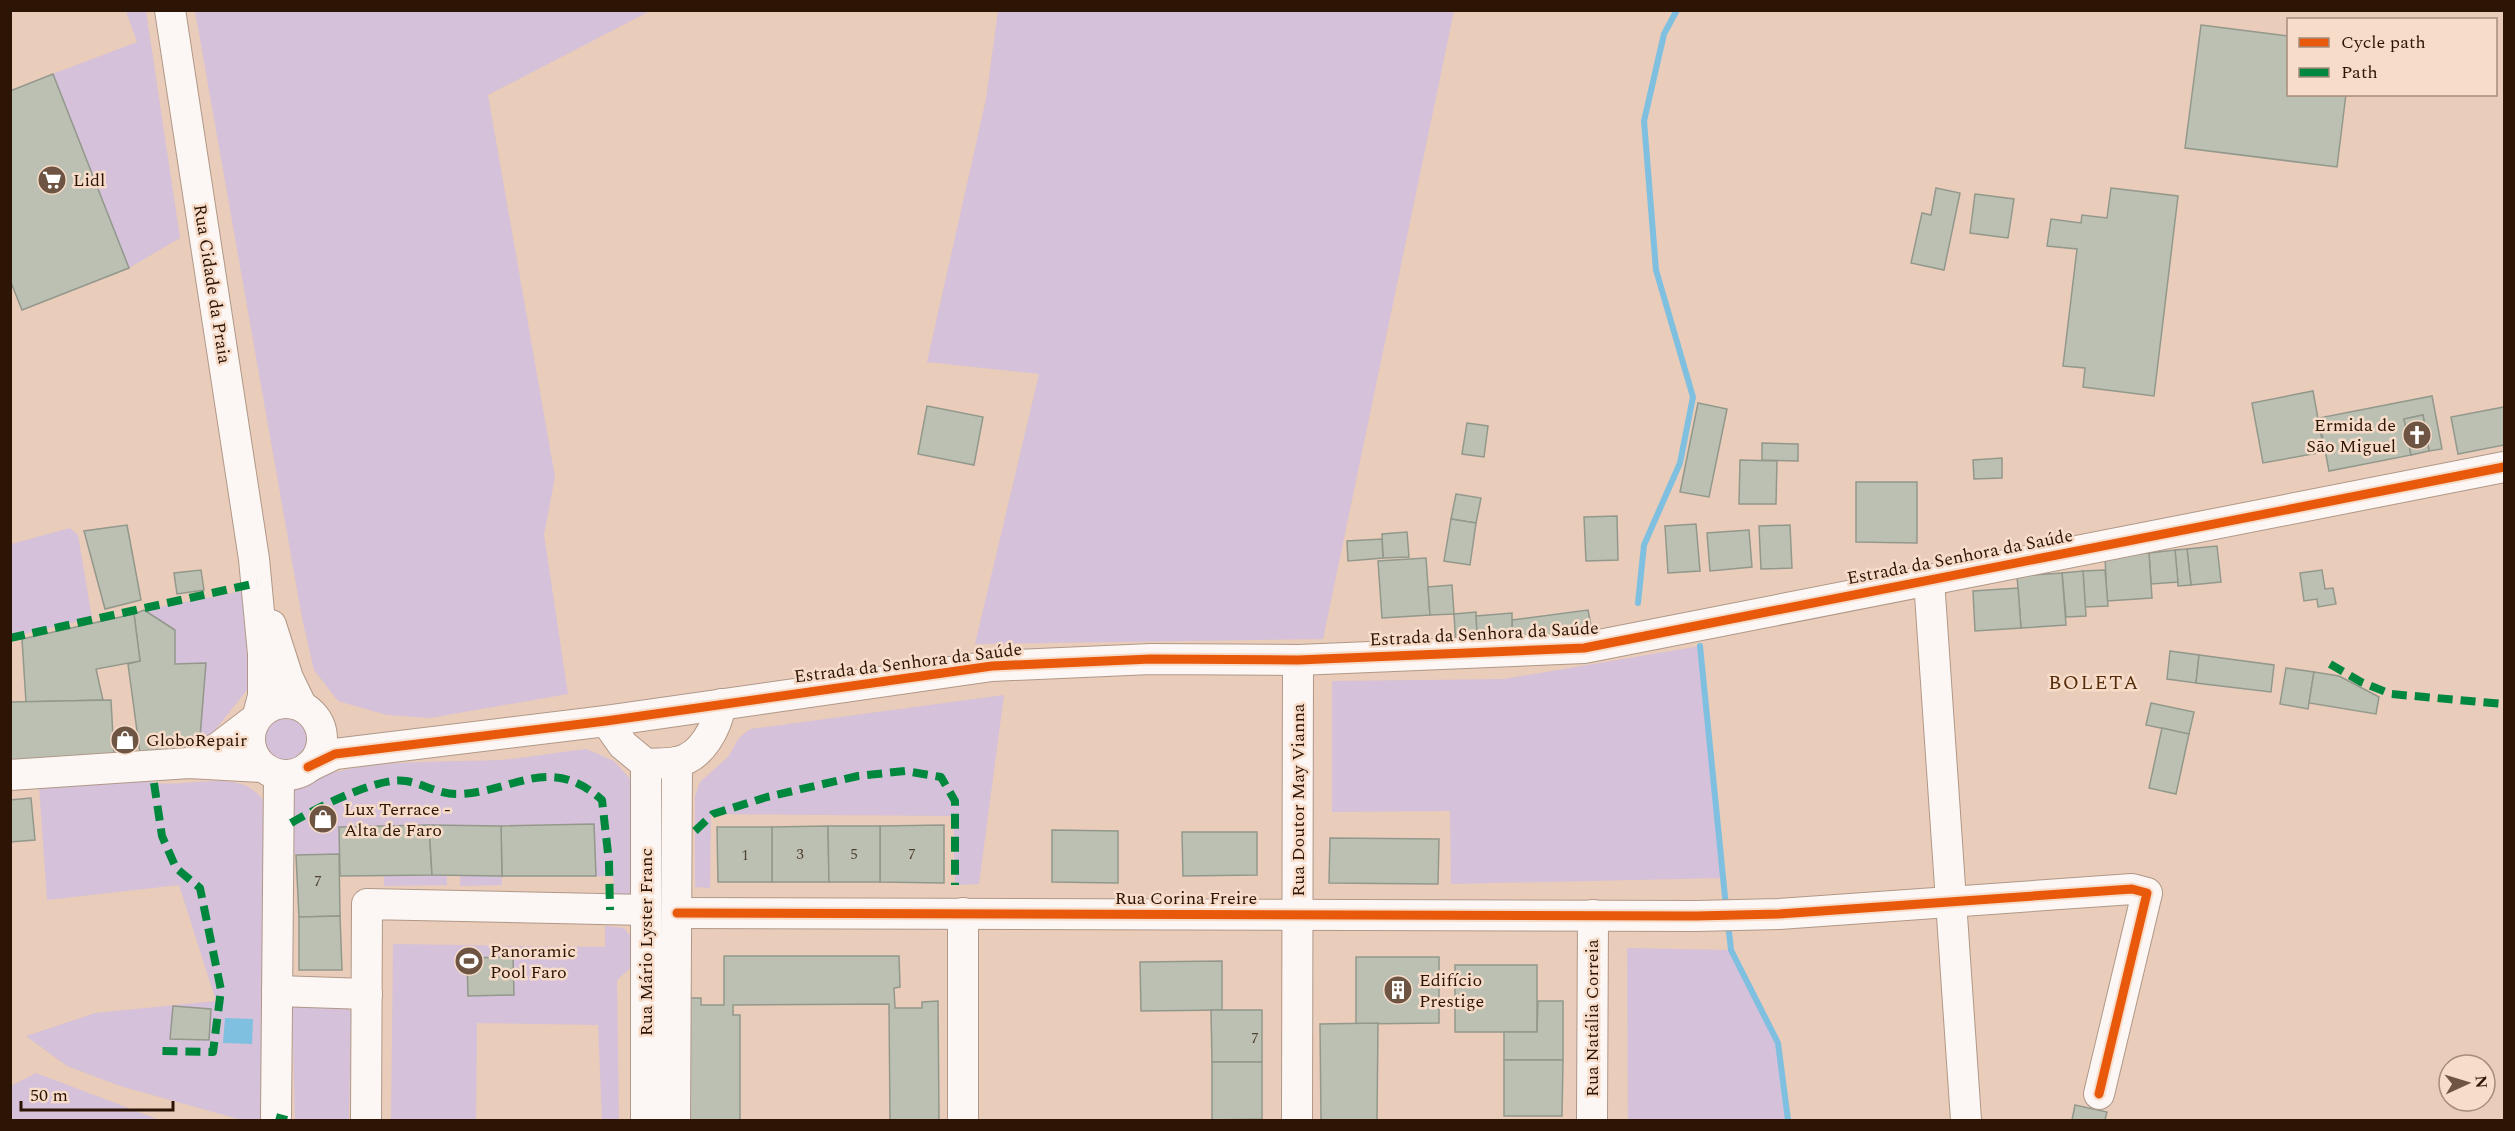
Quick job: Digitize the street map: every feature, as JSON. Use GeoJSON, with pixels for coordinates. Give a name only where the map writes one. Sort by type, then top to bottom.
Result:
{"type":"FeatureCollection","features":[{"type":"Feature","properties":{"kind":"street","name":"Rua Cidade da Praia"},"geometry":{"type":"LineString","coordinates":[[170,10],[254,559]]}},
{"type":"Feature","properties":{"kind":"street","name":"Estrada da Senhora da Saúde"},"geometry":{"type":"LineString","coordinates":[[452,739],[606,721],[992,666],[1151,659],[1298,660],[1584,648],[2505,467]]}},
{"type":"Feature","properties":{"kind":"street"},"geometry":{"type":"LineString","coordinates":[[254,559],[274,637],[306,708],[321,730],[320,753],[308,767]]}},
{"type":"Feature","properties":{"kind":"street"},"geometry":{"type":"LineString","coordinates":[[254,559],[263,654],[263,696],[249,745],[270,771],[277,991],[276,1117]]}},
{"type":"Feature","properties":{"kind":"street"},"geometry":{"type":"LineString","coordinates":[[1929,580],[1966,1120]]}},
{"type":"Feature","properties":{"kind":"street","name":"Rua Doutor May Vianna"},"geometry":{"type":"LineString","coordinates":[[1297,1120],[1298,660]]}},
{"type":"Feature","properties":{"kind":"street"},"geometry":{"type":"LineString","coordinates":[[189,763],[219,747],[272,705],[292,702],[306,708],[334,730],[452,739]]}},
{"type":"Feature","properties":{"kind":"street"},"geometry":{"type":"LineString","coordinates":[[606,721],[623,745],[646,764],[678,762],[709,739],[722,704]]}},
{"type":"Feature","properties":{"kind":"street"},"geometry":{"type":"LineString","coordinates":[[10,775],[189,763],[270,771],[308,767],[334,754],[452,739]]}},
{"type":"Feature","properties":{"kind":"street","name":"Rua Mário Lyster Franc"},"geometry":{"type":"LineString","coordinates":[[675,1120],[678,762]]}},
{"type":"Feature","properties":{"kind":"street","name":"Rua Mário Lyster Franc"},"geometry":{"type":"LineString","coordinates":[[646,764],[646,1120]]}},
{"type":"Feature","properties":{"kind":"street","name":"Rua Corina Freire"},"geometry":{"type":"LineString","coordinates":[[676,913],[1716,915],[2132,889],[2147,893],[2099,1094]]}},
{"type":"Feature","properties":{"kind":"street"},"geometry":{"type":"LineString","coordinates":[[366,1120],[367,904],[646,910]]}},
{"type":"Feature","properties":{"kind":"street"},"geometry":{"type":"LineString","coordinates":[[963,913],[963,1120]]}},
{"type":"Feature","properties":{"kind":"street","name":"Rua Natália Correia"},"geometry":{"type":"LineString","coordinates":[[1592,1120],[1593,915]]}},
{"type":"Feature","properties":{"kind":"street"},"geometry":{"type":"LineString","coordinates":[[277,991],[366,994]]}},
{"type":"Feature","properties":{"kind":"shaded area"},"geometry":{"type":"Polygon","coordinates":[[[126,11],[146,11],[180,238],[129,268],[53,74],[137,42],[126,11]]]}},
{"type":"Feature","properties":{"kind":"shaded area"},"geometry":{"type":"Polygon","coordinates":[[[195,11],[650,11],[488,95],[555,477],[544,535],[568,694],[430,718],[387,715],[338,701],[314,670],[302,618],[195,11]]]}},
{"type":"Feature","properties":{"kind":"shaded area"},"geometry":{"type":"Polygon","coordinates":[[[998,11],[1454,11],[1323,639],[975,644],[1039,374],[927,362],[986,99],[998,11]]]}},
{"type":"Feature","properties":{"kind":"shaded area"},"geometry":{"type":"Polygon","coordinates":[[[70,528],[78,535],[92,618],[11,637],[11,544],[70,528]]]}},
{"type":"Feature","properties":{"kind":"shaded area"},"geometry":{"type":"Polygon","coordinates":[[[242,591],[251,661],[247,690],[199,750],[206,663],[175,664],[175,630],[144,610],[242,591]]]}},
{"type":"Feature","properties":{"kind":"shaded area"},"geometry":{"type":"Polygon","coordinates":[[[1700,646],[1723,878],[1451,884],[1450,811],[1332,812],[1332,681],[1504,679],[1700,646]]]}},
{"type":"Feature","properties":{"kind":"shaded area"},"geometry":{"type":"Polygon","coordinates":[[[1004,695],[979,884],[955,885],[953,816],[711,814],[710,888],[695,887],[695,796],[700,782],[728,757],[739,738],[750,729],[1004,695]]]}},
{"type":"Feature","properties":{"kind":"shaded area"},"geometry":{"type":"Polygon","coordinates":[[[285,718],[301,725],[308,741],[301,757],[285,764],[269,757],[262,741],[269,725],[285,718]]]}},
{"type":"Feature","properties":{"kind":"shaded area"},"geometry":{"type":"Polygon","coordinates":[[[586,749],[614,761],[632,781],[633,889],[629,894],[615,898],[613,877],[596,876],[594,824],[339,827],[339,854],[291,854],[291,801],[295,788],[316,778],[366,766],[499,760],[586,749]]]}},
{"type":"Feature","properties":{"kind":"shaded area"},"geometry":{"type":"Polygon","coordinates":[[[140,775],[156,783],[234,782],[259,795],[268,809],[269,1120],[242,1120],[120,1086],[67,1066],[26,1036],[95,1013],[216,1001],[179,885],[47,900],[39,786],[140,775]]]}},
{"type":"Feature","properties":{"kind":"shaded area"},"geometry":{"type":"Polygon","coordinates":[[[447,875],[447,885],[384,886],[384,876],[447,875]]]}},
{"type":"Feature","properties":{"kind":"shaded area"},"geometry":{"type":"Polygon","coordinates":[[[460,876],[502,876],[502,885],[460,886],[460,876]]]}},
{"type":"Feature","properties":{"kind":"shaded area"},"geometry":{"type":"Polygon","coordinates":[[[605,926],[624,928],[632,938],[635,964],[617,980],[619,1120],[602,1120],[598,1025],[477,1023],[476,1120],[391,1120],[393,944],[605,947],[605,926]]]}},
{"type":"Feature","properties":{"kind":"shaded area"},"geometry":{"type":"Polygon","coordinates":[[[1627,948],[1731,950],[1778,1043],[1788,1120],[1628,1120],[1627,948]]]}},
{"type":"Feature","properties":{"kind":"shaded area"},"geometry":{"type":"Polygon","coordinates":[[[300,1002],[343,1004],[351,1012],[349,1120],[295,1120],[292,1007],[300,1002]]]}},
{"type":"Feature","properties":{"kind":"shaded area"},"geometry":{"type":"Polygon","coordinates":[[[36,1073],[160,1120],[11,1120],[11,1086],[36,1073]]]}},
{"type":"Feature","properties":{"kind":"water"},"geometry":{"type":"Polygon","coordinates":[[[225,1018],[253,1019],[252,1044],[223,1043],[225,1018]]]}},
{"type":"Feature","properties":{"kind":"building"},"geometry":{"type":"Polygon","coordinates":[[[2201,25],[2287,36],[2287,96],[2346,96],[2337,167],[2185,148],[2201,25]]]}},
{"type":"Feature","properties":{"kind":"building","name":"Lidl"},"geometry":{"type":"Polygon","coordinates":[[[53,74],[129,268],[22,310],[10,280],[10,91],[53,74]]]}},
{"type":"Feature","properties":{"kind":"building"},"geometry":{"type":"Polygon","coordinates":[[[1936,188],[1960,193],[1944,270],[1911,263],[1922,213],[1931,215],[1936,188]]]}},
{"type":"Feature","properties":{"kind":"building"},"geometry":{"type":"Polygon","coordinates":[[[2111,188],[2178,196],[2154,396],[2083,387],[2085,368],[2063,366],[2077,249],[2047,246],[2051,219],[2081,223],[2082,215],[2107,218],[2111,188]]]}},
{"type":"Feature","properties":{"kind":"building"},"geometry":{"type":"Polygon","coordinates":[[[1975,194],[2014,199],[2008,238],[1970,233],[1975,194]]]}},
{"type":"Feature","properties":{"kind":"building"},"geometry":{"type":"Polygon","coordinates":[[[2313,391],[2324,452],[2263,463],[2252,403],[2313,391]]]}},
{"type":"Feature","properties":{"kind":"building"},"geometry":{"type":"Polygon","coordinates":[[[2432,396],[2442,449],[2429,451],[2423,415],[2404,419],[2411,455],[2329,471],[2319,418],[2432,396]]]}},
{"type":"Feature","properties":{"kind":"building"},"geometry":{"type":"Polygon","coordinates":[[[1698,403],[1727,409],[1709,497],[1680,492],[1698,403]]]}},
{"type":"Feature","properties":{"kind":"building"},"geometry":{"type":"Polygon","coordinates":[[[927,406],[983,417],[974,465],[918,454],[927,406]]]}},
{"type":"Feature","properties":{"kind":"building"},"geometry":{"type":"Polygon","coordinates":[[[2504,407],[2504,445],[2458,454],[2451,417],[2504,407]]]}},
{"type":"Feature","properties":{"kind":"building","name":"Ermida de São Miguel"},"geometry":{"type":"Polygon","coordinates":[[[2423,415],[2429,451],[2411,455],[2404,419],[2423,415]]]}},
{"type":"Feature","properties":{"kind":"building"},"geometry":{"type":"Polygon","coordinates":[[[1467,423],[1488,426],[1484,457],[1462,454],[1467,423]]]}},
{"type":"Feature","properties":{"kind":"building"},"geometry":{"type":"Polygon","coordinates":[[[1762,443],[1798,444],[1798,461],[1762,460],[1762,443]]]}},
{"type":"Feature","properties":{"kind":"building"},"geometry":{"type":"Polygon","coordinates":[[[2002,458],[2002,478],[1974,479],[1973,460],[2002,458]]]}},
{"type":"Feature","properties":{"kind":"building"},"geometry":{"type":"Polygon","coordinates":[[[1740,460],[1777,461],[1776,504],[1739,504],[1740,460]]]}},
{"type":"Feature","properties":{"kind":"building"},"geometry":{"type":"Polygon","coordinates":[[[1856,482],[1917,482],[1917,543],[1856,542],[1856,482]]]}},
{"type":"Feature","properties":{"kind":"building"},"geometry":{"type":"Polygon","coordinates":[[[1456,494],[1481,498],[1476,523],[1451,519],[1456,494]]]}},
{"type":"Feature","properties":{"kind":"building"},"geometry":{"type":"Polygon","coordinates":[[[1617,516],[1618,560],[1586,561],[1584,517],[1617,516]]]}},
{"type":"Feature","properties":{"kind":"building"},"geometry":{"type":"Polygon","coordinates":[[[1451,519],[1476,523],[1470,565],[1444,561],[1451,519]]]}},
{"type":"Feature","properties":{"kind":"building"},"geometry":{"type":"Polygon","coordinates":[[[1696,524],[1700,571],[1668,573],[1665,526],[1696,524]]]}},
{"type":"Feature","properties":{"kind":"building"},"geometry":{"type":"Polygon","coordinates":[[[127,525],[141,600],[105,609],[84,531],[127,525]]]}},
{"type":"Feature","properties":{"kind":"building"},"geometry":{"type":"Polygon","coordinates":[[[1790,525],[1792,568],[1761,569],[1759,526],[1790,525]]]}},
{"type":"Feature","properties":{"kind":"building"},"geometry":{"type":"Polygon","coordinates":[[[1749,530],[1752,567],[1710,571],[1707,533],[1749,530]]]}},
{"type":"Feature","properties":{"kind":"building"},"geometry":{"type":"Polygon","coordinates":[[[1407,532],[1409,557],[1383,558],[1382,534],[1407,532]]]}},
{"type":"Feature","properties":{"kind":"building"},"geometry":{"type":"Polygon","coordinates":[[[1382,539],[1383,558],[1348,561],[1347,541],[1382,539]]]}},
{"type":"Feature","properties":{"kind":"building"},"geometry":{"type":"Polygon","coordinates":[[[2217,546],[2221,582],[2191,585],[2187,549],[2217,546]]]}},
{"type":"Feature","properties":{"kind":"building"},"geometry":{"type":"Polygon","coordinates":[[[2187,549],[2191,585],[2178,586],[2175,550],[2187,549]]]}},
{"type":"Feature","properties":{"kind":"building"},"geometry":{"type":"Polygon","coordinates":[[[2175,550],[2178,582],[2151,584],[2149,553],[2175,550]]]}},
{"type":"Feature","properties":{"kind":"building"},"geometry":{"type":"Polygon","coordinates":[[[2149,553],[2152,598],[2107,601],[2105,556],[2149,553]]]}},
{"type":"Feature","properties":{"kind":"building"},"geometry":{"type":"Polygon","coordinates":[[[1426,558],[1430,615],[1382,618],[1378,561],[1426,558]]]}},
{"type":"Feature","properties":{"kind":"building"},"geometry":{"type":"Polygon","coordinates":[[[201,570],[204,590],[177,594],[174,573],[201,570]]]}},
{"type":"Feature","properties":{"kind":"building"},"geometry":{"type":"Polygon","coordinates":[[[2105,570],[2108,606],[2085,607],[2083,571],[2105,570]]]}},
{"type":"Feature","properties":{"kind":"building"},"geometry":{"type":"Polygon","coordinates":[[[2322,570],[2325,589],[2333,588],[2336,604],[2318,607],[2317,599],[2304,601],[2300,573],[2322,570]]]}},
{"type":"Feature","properties":{"kind":"building"},"geometry":{"type":"Polygon","coordinates":[[[2083,571],[2086,616],[2066,617],[2062,573],[2083,571]]]}},
{"type":"Feature","properties":{"kind":"building"},"geometry":{"type":"Polygon","coordinates":[[[2062,573],[2066,625],[2021,628],[2017,576],[2062,573]]]}},
{"type":"Feature","properties":{"kind":"building"},"geometry":{"type":"Polygon","coordinates":[[[1452,585],[1454,614],[1430,615],[1428,587],[1452,585]]]}},
{"type":"Feature","properties":{"kind":"building"},"geometry":{"type":"Polygon","coordinates":[[[2018,588],[2021,628],[1975,631],[1973,591],[2018,588]]]}},
{"type":"Feature","properties":{"kind":"building"},"geometry":{"type":"Polygon","coordinates":[[[144,610],[175,630],[175,664],[206,663],[199,750],[140,753],[128,664],[140,661],[134,614],[144,610]]]}},
{"type":"Feature","properties":{"kind":"building"},"geometry":{"type":"Polygon","coordinates":[[[1588,610],[1592,631],[1512,643],[1512,620],[1588,610]]]}},
{"type":"Feature","properties":{"kind":"building"},"geometry":{"type":"Polygon","coordinates":[[[1476,612],[1478,646],[1456,647],[1454,614],[1476,612]]]}},
{"type":"Feature","properties":{"kind":"building"},"geometry":{"type":"Polygon","coordinates":[[[1512,613],[1512,643],[1478,646],[1476,616],[1512,613]]]}},
{"type":"Feature","properties":{"kind":"building"},"geometry":{"type":"Polygon","coordinates":[[[134,614],[140,661],[96,669],[103,700],[26,702],[22,639],[134,614]]]}},
{"type":"Feature","properties":{"kind":"building"},"geometry":{"type":"Polygon","coordinates":[[[2170,651],[2199,655],[2196,683],[2167,679],[2170,651]]]}},
{"type":"Feature","properties":{"kind":"building"},"geometry":{"type":"Polygon","coordinates":[[[2199,655],[2274,665],[2271,692],[2196,683],[2199,655]]]}},
{"type":"Feature","properties":{"kind":"building"},"geometry":{"type":"Polygon","coordinates":[[[2286,668],[2314,672],[2308,709],[2280,704],[2286,668]]]}},
{"type":"Feature","properties":{"kind":"building"},"geometry":{"type":"Polygon","coordinates":[[[2314,672],[2339,676],[2379,697],[2376,714],[2309,703],[2314,672]]]}},
{"type":"Feature","properties":{"kind":"building"},"geometry":{"type":"Polygon","coordinates":[[[111,700],[114,756],[10,762],[10,702],[111,700]]]}},
{"type":"Feature","properties":{"kind":"building"},"geometry":{"type":"Polygon","coordinates":[[[2151,703],[2194,712],[2189,734],[2146,725],[2151,703]]]}},
{"type":"Feature","properties":{"kind":"building"},"geometry":{"type":"Polygon","coordinates":[[[2162,728],[2189,734],[2176,794],[2149,788],[2162,728]]]}},
{"type":"Feature","properties":{"kind":"building"},"geometry":{"type":"Polygon","coordinates":[[[31,798],[35,840],[10,842],[10,800],[31,798]]]}},
{"type":"Feature","properties":{"kind":"building"},"geometry":{"type":"Polygon","coordinates":[[[594,824],[596,876],[502,876],[501,826],[594,824]]]}},
{"type":"Feature","properties":{"kind":"building"},"geometry":{"type":"Polygon","coordinates":[[[429,825],[432,875],[340,876],[339,827],[429,825]]]}},
{"type":"Feature","properties":{"kind":"building"},"geometry":{"type":"Polygon","coordinates":[[[429,825],[501,826],[502,876],[432,875],[429,825]]]}},
{"type":"Feature","properties":{"kind":"building"},"geometry":{"type":"Polygon","coordinates":[[[944,825],[944,883],[880,882],[880,826],[944,825]]]}},
{"type":"Feature","properties":{"kind":"building"},"geometry":{"type":"Polygon","coordinates":[[[828,826],[829,882],[772,882],[772,827],[828,826]]]}},
{"type":"Feature","properties":{"kind":"building"},"geometry":{"type":"Polygon","coordinates":[[[828,826],[880,826],[880,882],[829,882],[828,826]]]}},
{"type":"Feature","properties":{"kind":"building"},"geometry":{"type":"Polygon","coordinates":[[[717,827],[772,827],[772,882],[718,882],[717,827]]]}},
{"type":"Feature","properties":{"kind":"building"},"geometry":{"type":"Polygon","coordinates":[[[1052,830],[1118,831],[1118,883],[1052,882],[1052,830]]]}},
{"type":"Feature","properties":{"kind":"building"},"geometry":{"type":"Polygon","coordinates":[[[1182,832],[1257,832],[1257,875],[1183,876],[1182,832]]]}},
{"type":"Feature","properties":{"kind":"building"},"geometry":{"type":"Polygon","coordinates":[[[1330,838],[1439,839],[1438,884],[1329,883],[1330,838]]]}},
{"type":"Feature","properties":{"kind":"building"},"geometry":{"type":"Polygon","coordinates":[[[339,854],[340,916],[299,917],[296,855],[339,854]]]}},
{"type":"Feature","properties":{"kind":"building"},"geometry":{"type":"Polygon","coordinates":[[[340,916],[342,970],[299,970],[299,917],[340,916]]]}},
{"type":"Feature","properties":{"kind":"building"},"geometry":{"type":"Polygon","coordinates":[[[724,956],[899,956],[900,987],[894,988],[895,1008],[922,1008],[922,1002],[938,1001],[939,1120],[890,1120],[889,1004],[733,1005],[733,1015],[740,1015],[740,1120],[682,1120],[681,998],[701,998],[701,1005],[724,1005],[724,956]]]}},
{"type":"Feature","properties":{"kind":"building"},"geometry":{"type":"Polygon","coordinates":[[[513,957],[514,995],[468,996],[467,958],[513,957]]]}},
{"type":"Feature","properties":{"kind":"building","name":"Edifício Prestige"},"geometry":{"type":"Polygon","coordinates":[[[1356,957],[1439,957],[1439,1023],[1356,1024],[1356,957]]]}},
{"type":"Feature","properties":{"kind":"building"},"geometry":{"type":"Polygon","coordinates":[[[1222,961],[1222,1010],[1141,1011],[1140,962],[1222,961]]]}},
{"type":"Feature","properties":{"kind":"building"},"geometry":{"type":"Polygon","coordinates":[[[1455,965],[1537,965],[1537,1032],[1455,1032],[1455,965]]]}},
{"type":"Feature","properties":{"kind":"building"},"geometry":{"type":"Polygon","coordinates":[[[1538,1001],[1563,1001],[1563,1060],[1504,1060],[1504,1032],[1537,1032],[1538,1001]]]}},
{"type":"Feature","properties":{"kind":"building"},"geometry":{"type":"Polygon","coordinates":[[[173,1006],[211,1009],[209,1040],[170,1039],[173,1006]]]}},
{"type":"Feature","properties":{"kind":"building"},"geometry":{"type":"Polygon","coordinates":[[[1211,1010],[1262,1010],[1262,1062],[1212,1062],[1211,1010]]]}},
{"type":"Feature","properties":{"kind":"building"},"geometry":{"type":"Polygon","coordinates":[[[1378,1023],[1377,1120],[1321,1120],[1320,1024],[1378,1023]]]}},
{"type":"Feature","properties":{"kind":"building"},"geometry":{"type":"Polygon","coordinates":[[[1504,1060],[1563,1060],[1562,1116],[1504,1116],[1504,1060]]]}},
{"type":"Feature","properties":{"kind":"building"},"geometry":{"type":"Polygon","coordinates":[[[1212,1062],[1262,1062],[1262,1119],[1212,1120],[1212,1062]]]}},
{"type":"Feature","properties":{"kind":"building"},"geometry":{"type":"Polygon","coordinates":[[[2075,1105],[2107,1112],[2105,1120],[2072,1120],[2075,1105]]]}},
{"type":"Feature","properties":{"kind":"waterway"},"geometry":{"type":"LineString","coordinates":[[1638,603],[1644,545],[1680,463],[1693,397],[1656,270],[1644,121],[1664,34],[1677,10]]}},
{"type":"Feature","properties":{"kind":"waterway"},"geometry":{"type":"LineString","coordinates":[[1700,646],[1726,907]]}},
{"type":"Feature","properties":{"kind":"waterway"},"geometry":{"type":"LineString","coordinates":[[1728,923],[1731,950],[1778,1043],[1788,1120]]}},
{"type":"Feature","properties":{"kind":"marked path"},"geometry":{"type":"LineString","coordinates":[[10,638],[257,583]]}},
{"type":"Feature","properties":{"kind":"marked path"},"geometry":{"type":"LineString","coordinates":[[2330,664],[2361,682],[2391,694],[2504,704]]}},
{"type":"Feature","properties":{"kind":"marked path"},"geometry":{"type":"LineString","coordinates":[[695,831],[713,814],[767,797],[858,776],[905,771],[941,777],[955,801],[955,885]]}},
{"type":"Feature","properties":{"kind":"marked path"},"geometry":{"type":"LineString","coordinates":[[291,823],[347,795],[380,783],[406,781],[445,793],[459,794],[479,792],[532,779],[548,777],[565,779],[583,786],[602,800],[609,862],[610,910]]}},
{"type":"Feature","properties":{"kind":"marked path"},"geometry":{"type":"LineString","coordinates":[[154,783],[162,836],[176,868],[200,888],[221,990],[213,1052],[161,1051]]}},
{"type":"Feature","properties":{"kind":"marked path"},"geometry":{"type":"LineString","coordinates":[[276,1117],[287,1120]]}},
{"type":"Feature","properties":{"kind":"cycle path"},"geometry":{"type":"LineString","coordinates":[[308,767],[335,754],[606,721],[992,666],[1151,659],[1298,660],[1584,648],[2504,467]]}},
{"type":"Feature","properties":{"kind":"cycle path"},"geometry":{"type":"LineString","coordinates":[[677,913],[1696,916],[1779,914],[2132,889],[2147,893],[2099,1094]]}},
{"type":"Feature","properties":{"kind":"place","name":"Lidl"},"geometry":{"type":"Point","coordinates":[52,180]}},
{"type":"Feature","properties":{"kind":"place","name":"Ermida de São Miguel"},"geometry":{"type":"Point","coordinates":[2417,435]}},
{"type":"Feature","properties":{"kind":"place","name":"GloboRepair"},"geometry":{"type":"Point","coordinates":[125,740]}},
{"type":"Feature","properties":{"kind":"place","name":"Lux Terrace - Alta de Faro"},"geometry":{"type":"Point","coordinates":[323,819]}},
{"type":"Feature","properties":{"kind":"place","name":"Panoramic Pool Faro"},"geometry":{"type":"Point","coordinates":[469,961]}},
{"type":"Feature","properties":{"kind":"place","name":"Edifício Prestige"},"geometry":{"type":"Point","coordinates":[1398,990]}},
{"type":"Feature","properties":{"kind":"district","name":"BOLETA"},"geometry":{"type":"Point","coordinates":[2094,683]}}]}
